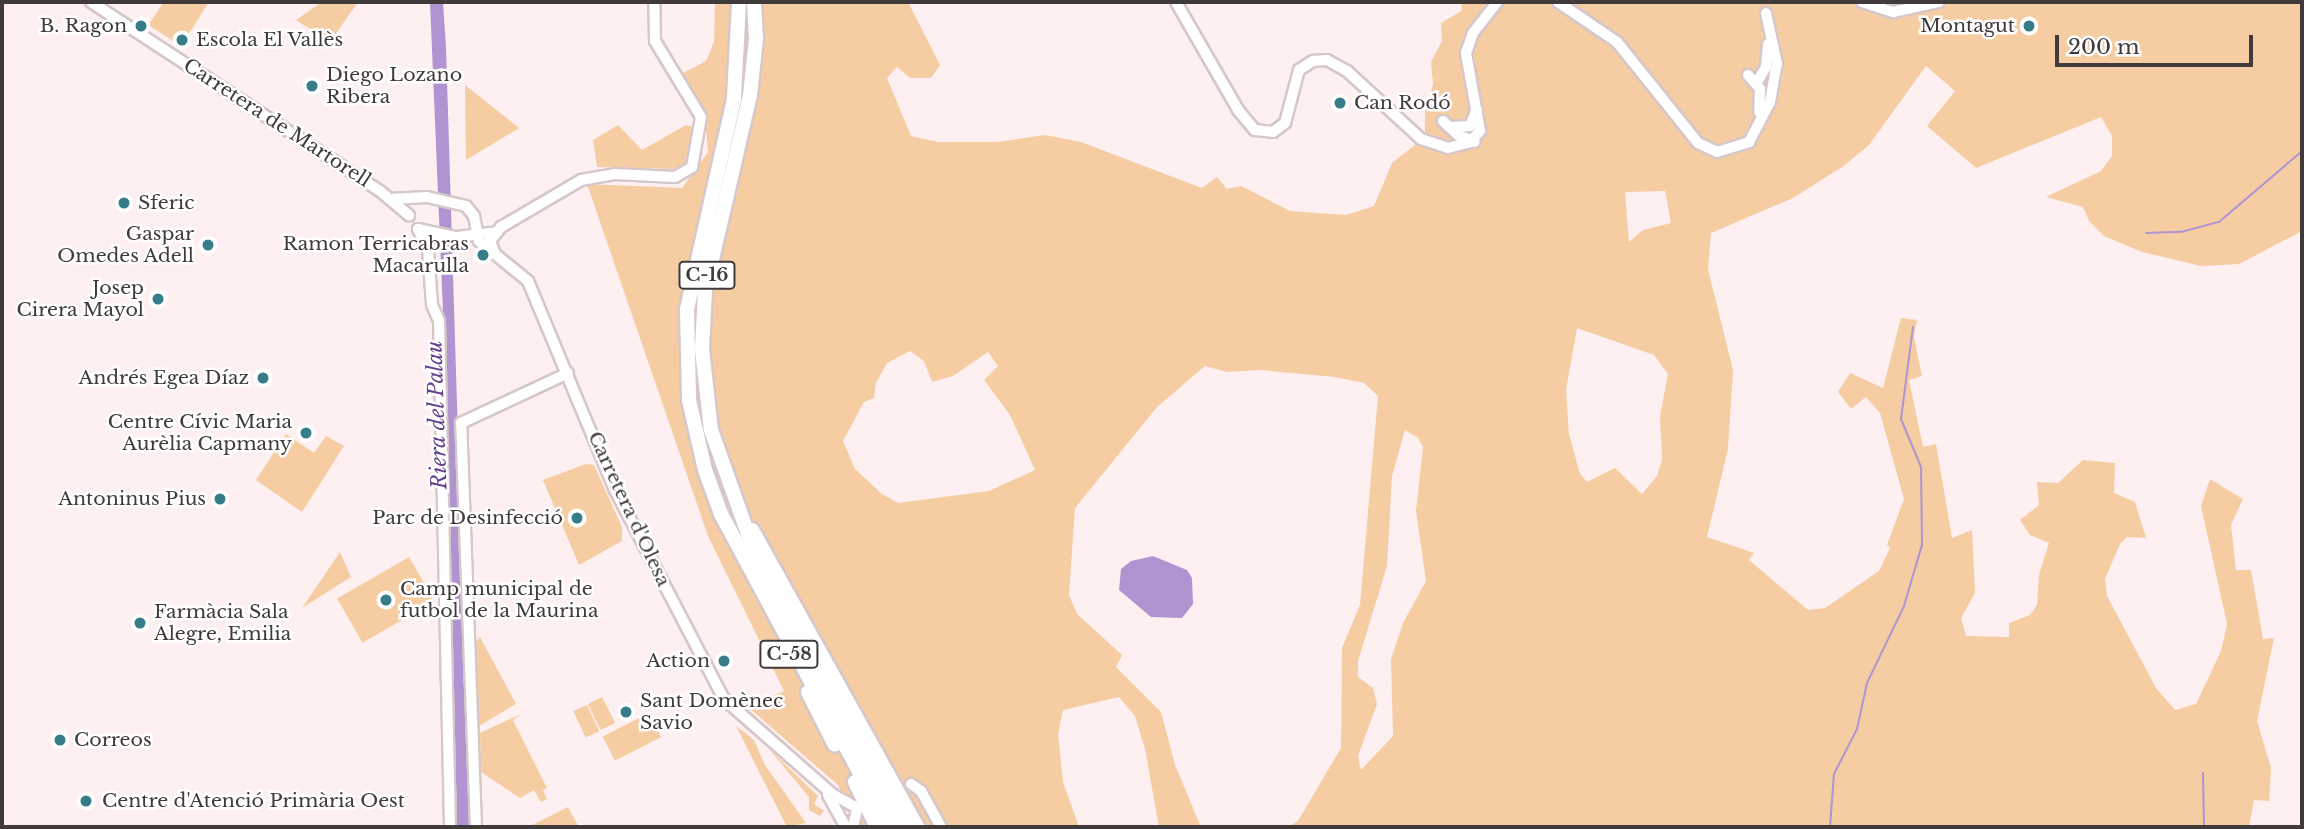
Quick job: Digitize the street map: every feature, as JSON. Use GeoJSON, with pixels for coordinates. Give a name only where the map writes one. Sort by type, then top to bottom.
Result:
{"type":"FeatureCollection","features":[{"type":"Feature","properties":{"kind":"highway","name":"C-16"},"geometry":{"type":"LineString","coordinates":[[739,2],[734,99],[692,274],[685,350],[696,438],[722,514],[889,827]]}},
{"type":"Feature","properties":{"kind":"highway","name":"C-16"},"geometry":{"type":"LineString","coordinates":[[754,2],[756,39],[744,128],[709,266],[702,324],[711,430],[738,512],[902,827]]}},
{"type":"Feature","properties":{"kind":"highway"},"geometry":{"type":"LineString","coordinates":[[756,39],[761,2]]}},
{"type":"Feature","properties":{"kind":"highway","name":"C-58"},"geometry":{"type":"LineString","coordinates":[[738,512],[764,544],[917,827]]}},
{"type":"Feature","properties":{"kind":"highway","name":"C-58"},"geometry":{"type":"LineString","coordinates":[[722,514],[859,808],[877,827]]}},
{"type":"Feature","properties":{"kind":"highway","name":"C-58"},"geometry":{"type":"LineString","coordinates":[[876,747],[927,827]]}},
{"type":"Feature","properties":{"kind":"highway"},"geometry":{"type":"LineString","coordinates":[[859,808],[871,827]]}},
{"type":"Feature","properties":{"kind":"main road","name":"Carretera de Martorell"},"geometry":{"type":"LineString","coordinates":[[91,2],[391,199],[424,231],[432,305],[439,321],[450,827]]}},
{"type":"Feature","properties":{"kind":"main road"},"geometry":{"type":"LineString","coordinates":[[424,231],[467,232],[498,229],[592,176],[671,177],[692,167],[701,117],[655,41],[654,2]]}},
{"type":"Feature","properties":{"kind":"main road"},"geometry":{"type":"LineString","coordinates":[[1176,2],[1238,110],[1255,130],[1273,132],[1285,123],[1296,78],[1313,61],[1334,62],[1367,91],[1399,129],[1425,146],[1447,154],[1468,150],[1482,140],[1488,124],[1467,63]]}},
{"type":"Feature","properties":{"kind":"main road"},"geometry":{"type":"LineString","coordinates":[[1470,142],[1482,125],[1467,63],[1468,42],[1497,2]]}},
{"type":"Feature","properties":{"kind":"main road"},"geometry":{"type":"LineString","coordinates":[[1558,2],[1617,42],[1698,143],[1717,152],[1740,146],[1755,134],[1770,102],[1776,57],[1765,7]]}},
{"type":"Feature","properties":{"kind":"main road"},"geometry":{"type":"LineString","coordinates":[[1862,2],[1893,12],[1939,2]]}},
{"type":"Feature","properties":{"kind":"main road"},"geometry":{"type":"LineString","coordinates":[[1740,146],[1759,112],[1761,79],[1768,44],[1765,7]]}},
{"type":"Feature","properties":{"kind":"main road"},"geometry":{"type":"LineString","coordinates":[[1761,79],[1776,57]]}},
{"type":"Feature","properties":{"kind":"main road"},"geometry":{"type":"LineString","coordinates":[[1761,79],[1770,102]]}},
{"type":"Feature","properties":{"kind":"main road"},"geometry":{"type":"LineString","coordinates":[[1425,146],[1447,128],[1462,130],[1473,124],[1476,103]]}},
{"type":"Feature","properties":{"kind":"main road"},"geometry":{"type":"LineString","coordinates":[[1425,146],[1443,147],[1477,141],[1488,124]]}},
{"type":"Feature","properties":{"kind":"main road"},"geometry":{"type":"LineString","coordinates":[[1447,128],[1470,142]]}},
{"type":"Feature","properties":{"kind":"main road"},"geometry":{"type":"LineString","coordinates":[[1443,147],[1447,128]]}},
{"type":"Feature","properties":{"kind":"main road","name":"Carretera de Martorell"},"geometry":{"type":"LineString","coordinates":[[391,199],[422,199],[460,204]]}},
{"type":"Feature","properties":{"kind":"main road"},"geometry":{"type":"LineString","coordinates":[[409,215],[422,199]]}},
{"type":"Feature","properties":{"kind":"main road","name":"Carretera d'Olesa"},"geometry":{"type":"LineString","coordinates":[[460,204],[467,232],[534,289],[639,540],[724,699],[842,803],[859,808]]}},
{"type":"Feature","properties":{"kind":"main road"},"geometry":{"type":"LineString","coordinates":[[493,253],[498,229]]}},
{"type":"Feature","properties":{"kind":"main road"},"geometry":{"type":"LineString","coordinates":[[476,827],[461,423],[568,373]]}},
{"type":"Feature","properties":{"kind":"main road"},"geometry":{"type":"LineString","coordinates":[[818,781],[846,827]]}},
{"type":"Feature","properties":{"kind":"main road"},"geometry":{"type":"LineString","coordinates":[[911,784],[921,791],[941,827]]}},
{"type":"Feature","properties":{"kind":"main road"},"geometry":{"type":"LineString","coordinates":[[853,827],[859,808]]}},
{"type":"Feature","properties":{"kind":"shaded area"},"geometry":{"type":"Polygon","coordinates":[[[164,2],[209,2],[181,46],[148,25],[164,2]]]}},
{"type":"Feature","properties":{"kind":"shaded area"},"geometry":{"type":"Polygon","coordinates":[[[322,2],[358,2],[330,42],[296,20],[322,2]]]}},
{"type":"Feature","properties":{"kind":"shaded area","name":"Riera del Palau"},"geometry":{"type":"Polygon","coordinates":[[[430,2],[443,2],[446,47],[470,827],[457,827],[448,432],[430,2]]]}},
{"type":"Feature","properties":{"kind":"shaded area"},"geometry":{"type":"Polygon","coordinates":[[[715,2],[908,2],[940,65],[931,78],[910,78],[897,67],[887,78],[911,136],[938,142],[998,142],[1045,135],[1081,142],[1202,188],[1217,177],[1227,189],[1241,186],[1290,211],[1346,215],[1374,206],[1392,163],[1425,137],[1425,113],[1433,84],[1431,62],[1442,41],[1441,23],[1461,11],[1462,2],[2302,2],[2302,231],[2239,264],[2201,266],[2142,252],[2104,236],[2089,221],[2083,207],[2046,197],[2101,171],[2112,156],[2112,136],[2101,117],[1976,168],[1927,126],[1955,91],[1926,66],[1869,145],[1845,165],[1793,198],[1711,233],[1708,269],[1733,370],[1728,449],[1707,537],[1754,553],[1749,560],[1808,610],[1825,608],[1879,571],[1890,548],[1887,545],[1904,499],[1880,413],[1866,397],[1851,409],[1838,392],[1850,373],[1883,388],[1901,318],[1917,320],[1914,337],[1922,376],[1909,380],[1923,447],[1936,444],[1952,538],[1972,530],[1975,593],[1961,618],[1966,636],[2009,637],[2009,623],[2030,615],[2037,605],[2039,575],[2049,543],[2030,535],[2020,520],[2039,505],[2037,482],[2058,483],[2083,460],[2115,463],[2114,493],[2135,502],[2146,538],[2127,537],[2120,544],[2105,579],[2107,596],[2156,688],[2175,710],[2196,704],[2221,651],[2227,624],[2201,506],[2210,479],[2243,499],[2231,525],[2236,570],[2251,570],[2263,639],[2274,638],[2257,721],[2271,768],[2269,801],[2254,800],[2249,827],[1287,827],[1298,821],[1341,748],[1342,648],[1360,605],[1378,396],[1364,383],[1335,377],[1260,370],[1227,372],[1205,366],[1157,407],[1075,508],[1069,595],[1077,614],[1122,655],[1116,667],[1161,712],[1175,765],[1201,827],[1159,827],[1145,749],[1135,716],[1119,697],[1063,710],[1058,734],[1063,782],[1079,827],[857,827],[838,785],[748,707],[784,691],[708,536],[587,184],[682,188],[708,152],[705,117],[683,73],[706,61],[714,42],[715,2]],[[1665,191],[1625,192],[1629,242],[1643,230],[1671,223],[1665,191]],[[1577,328],[1566,390],[1569,434],[1580,474],[1587,482],[1615,468],[1642,494],[1657,476],[1662,460],[1660,416],[1668,374],[1654,355],[1577,328]],[[910,351],[887,363],[876,383],[874,398],[864,402],[843,441],[855,469],[882,494],[898,503],[989,491],[1035,470],[1010,415],[984,380],[998,366],[988,352],[953,376],[932,382],[924,361],[910,351]],[[1405,430],[1392,476],[1387,566],[1358,661],[1358,677],[1373,688],[1377,704],[1358,756],[1361,770],[1393,736],[1391,659],[1403,623],[1426,581],[1416,511],[1423,447],[1418,438],[1405,430]]]}},
{"type":"Feature","properties":{"kind":"shaded area"},"geometry":{"type":"Polygon","coordinates":[[[465,85],[519,128],[466,160],[465,85]]]}},
{"type":"Feature","properties":{"kind":"shaded area"},"geometry":{"type":"Polygon","coordinates":[[[618,125],[642,150],[686,125],[693,127],[686,162],[674,169],[597,167],[593,140],[618,125]]]}},
{"type":"Feature","properties":{"kind":"shaded area"},"geometry":{"type":"Polygon","coordinates":[[[286,434],[314,453],[326,436],[344,446],[302,512],[256,480],[286,434]]]}},
{"type":"Feature","properties":{"kind":"shaded area"},"geometry":{"type":"Polygon","coordinates":[[[586,464],[594,465],[622,527],[622,541],[579,565],[543,480],[586,464]]]}},
{"type":"Feature","properties":{"kind":"shaded area"},"geometry":{"type":"Polygon","coordinates":[[[340,552],[351,577],[302,608],[340,552]]]}},
{"type":"Feature","properties":{"kind":"shaded area"},"geometry":{"type":"Polygon","coordinates":[[[1153,556],[1187,570],[1192,578],[1193,604],[1182,618],[1151,617],[1119,590],[1121,569],[1131,561],[1153,556]]]}},
{"type":"Feature","properties":{"kind":"shaded area","name":"Camp municipal de futbol de la Maurina"},"geometry":{"type":"Polygon","coordinates":[[[409,557],[434,601],[363,643],[337,598],[409,557]]]}},
{"type":"Feature","properties":{"kind":"shaded area"},"geometry":{"type":"Polygon","coordinates":[[[480,637],[516,704],[479,726],[475,643],[480,637]]]}},
{"type":"Feature","properties":{"kind":"shaded area"},"geometry":{"type":"Polygon","coordinates":[[[602,697],[615,723],[601,730],[588,704],[602,697]]]}},
{"type":"Feature","properties":{"kind":"shaded area"},"geometry":{"type":"Polygon","coordinates":[[[587,705],[599,731],[586,738],[573,711],[587,705]]]}},
{"type":"Feature","properties":{"kind":"shaded area"},"geometry":{"type":"Polygon","coordinates":[[[649,713],[661,737],[615,761],[603,737],[649,713]]]}},
{"type":"Feature","properties":{"kind":"shaded area"},"geometry":{"type":"Polygon","coordinates":[[[521,714],[513,720],[547,788],[543,790],[547,799],[541,802],[534,790],[520,798],[481,772],[480,733],[521,714]]]}},
{"type":"Feature","properties":{"kind":"shaded area"},"geometry":{"type":"Polygon","coordinates":[[[736,726],[754,740],[765,765],[806,823],[787,827],[736,726]]]}},
{"type":"Feature","properties":{"kind":"shaded area"},"geometry":{"type":"Polygon","coordinates":[[[769,749],[818,796],[814,804],[824,811],[820,816],[809,810],[809,797],[769,749]]]}},
{"type":"Feature","properties":{"kind":"shaded area"},"geometry":{"type":"Polygon","coordinates":[[[568,807],[579,827],[528,827],[568,807]]]}},
{"type":"Feature","properties":{"kind":"waterway"},"geometry":{"type":"LineString","coordinates":[[2146,233],[2181,232],[2219,222],[2302,151]]}},
{"type":"Feature","properties":{"kind":"waterway"},"geometry":{"type":"LineString","coordinates":[[1830,827],[1834,774],[1857,729],[1867,683],[1904,606],[1922,545],[1921,467],[1901,419],[1913,327]]}},
{"type":"Feature","properties":{"kind":"waterway"},"geometry":{"type":"LineString","coordinates":[[2203,773],[2204,827]]}},
{"type":"Feature","properties":{"kind":"place","name":"B. Ragon"},"geometry":{"type":"Point","coordinates":[141,26]}},
{"type":"Feature","properties":{"kind":"place","name":"Montagut"},"geometry":{"type":"Point","coordinates":[2029,26]}},
{"type":"Feature","properties":{"kind":"place","name":"Escola El Vallès"},"geometry":{"type":"Point","coordinates":[182,40]}},
{"type":"Feature","properties":{"kind":"place","name":"Diego Lozano Ribera"},"geometry":{"type":"Point","coordinates":[312,86]}},
{"type":"Feature","properties":{"kind":"place","name":"Can Rodó"},"geometry":{"type":"Point","coordinates":[1340,103]}},
{"type":"Feature","properties":{"kind":"place","name":"Sferic"},"geometry":{"type":"Point","coordinates":[124,203]}},
{"type":"Feature","properties":{"kind":"place","name":"Gaspar Omedes Adell"},"geometry":{"type":"Point","coordinates":[208,245]}},
{"type":"Feature","properties":{"kind":"place","name":"Ramon Terricabras Macarulla"},"geometry":{"type":"Point","coordinates":[483,255]}},
{"type":"Feature","properties":{"kind":"place","name":"Josep Cirera Mayol"},"geometry":{"type":"Point","coordinates":[158,299]}},
{"type":"Feature","properties":{"kind":"place","name":"Andrés Egea Díaz"},"geometry":{"type":"Point","coordinates":[263,378]}},
{"type":"Feature","properties":{"kind":"place","name":"Centre Cívic Maria Aurèlia Capmany"},"geometry":{"type":"Point","coordinates":[306,433]}},
{"type":"Feature","properties":{"kind":"place","name":"Antoninus Pius"},"geometry":{"type":"Point","coordinates":[220,499]}},
{"type":"Feature","properties":{"kind":"place","name":"Parc de Desinfecció"},"geometry":{"type":"Point","coordinates":[577,518]}},
{"type":"Feature","properties":{"kind":"place","name":"Camp municipal de futbol de la Maurina"},"geometry":{"type":"Point","coordinates":[386,600]}},
{"type":"Feature","properties":{"kind":"place","name":"Farmàcia Sala Alegre, Emilia"},"geometry":{"type":"Point","coordinates":[140,623]}},
{"type":"Feature","properties":{"kind":"place","name":"Action"},"geometry":{"type":"Point","coordinates":[724,661]}},
{"type":"Feature","properties":{"kind":"place","name":"Sant Domènec Savio"},"geometry":{"type":"Point","coordinates":[626,712]}},
{"type":"Feature","properties":{"kind":"place","name":"Correos"},"geometry":{"type":"Point","coordinates":[60,740]}},
{"type":"Feature","properties":{"kind":"place","name":"Centre d'Atenció Primària Oest"},"geometry":{"type":"Point","coordinates":[86,801]}}]}
